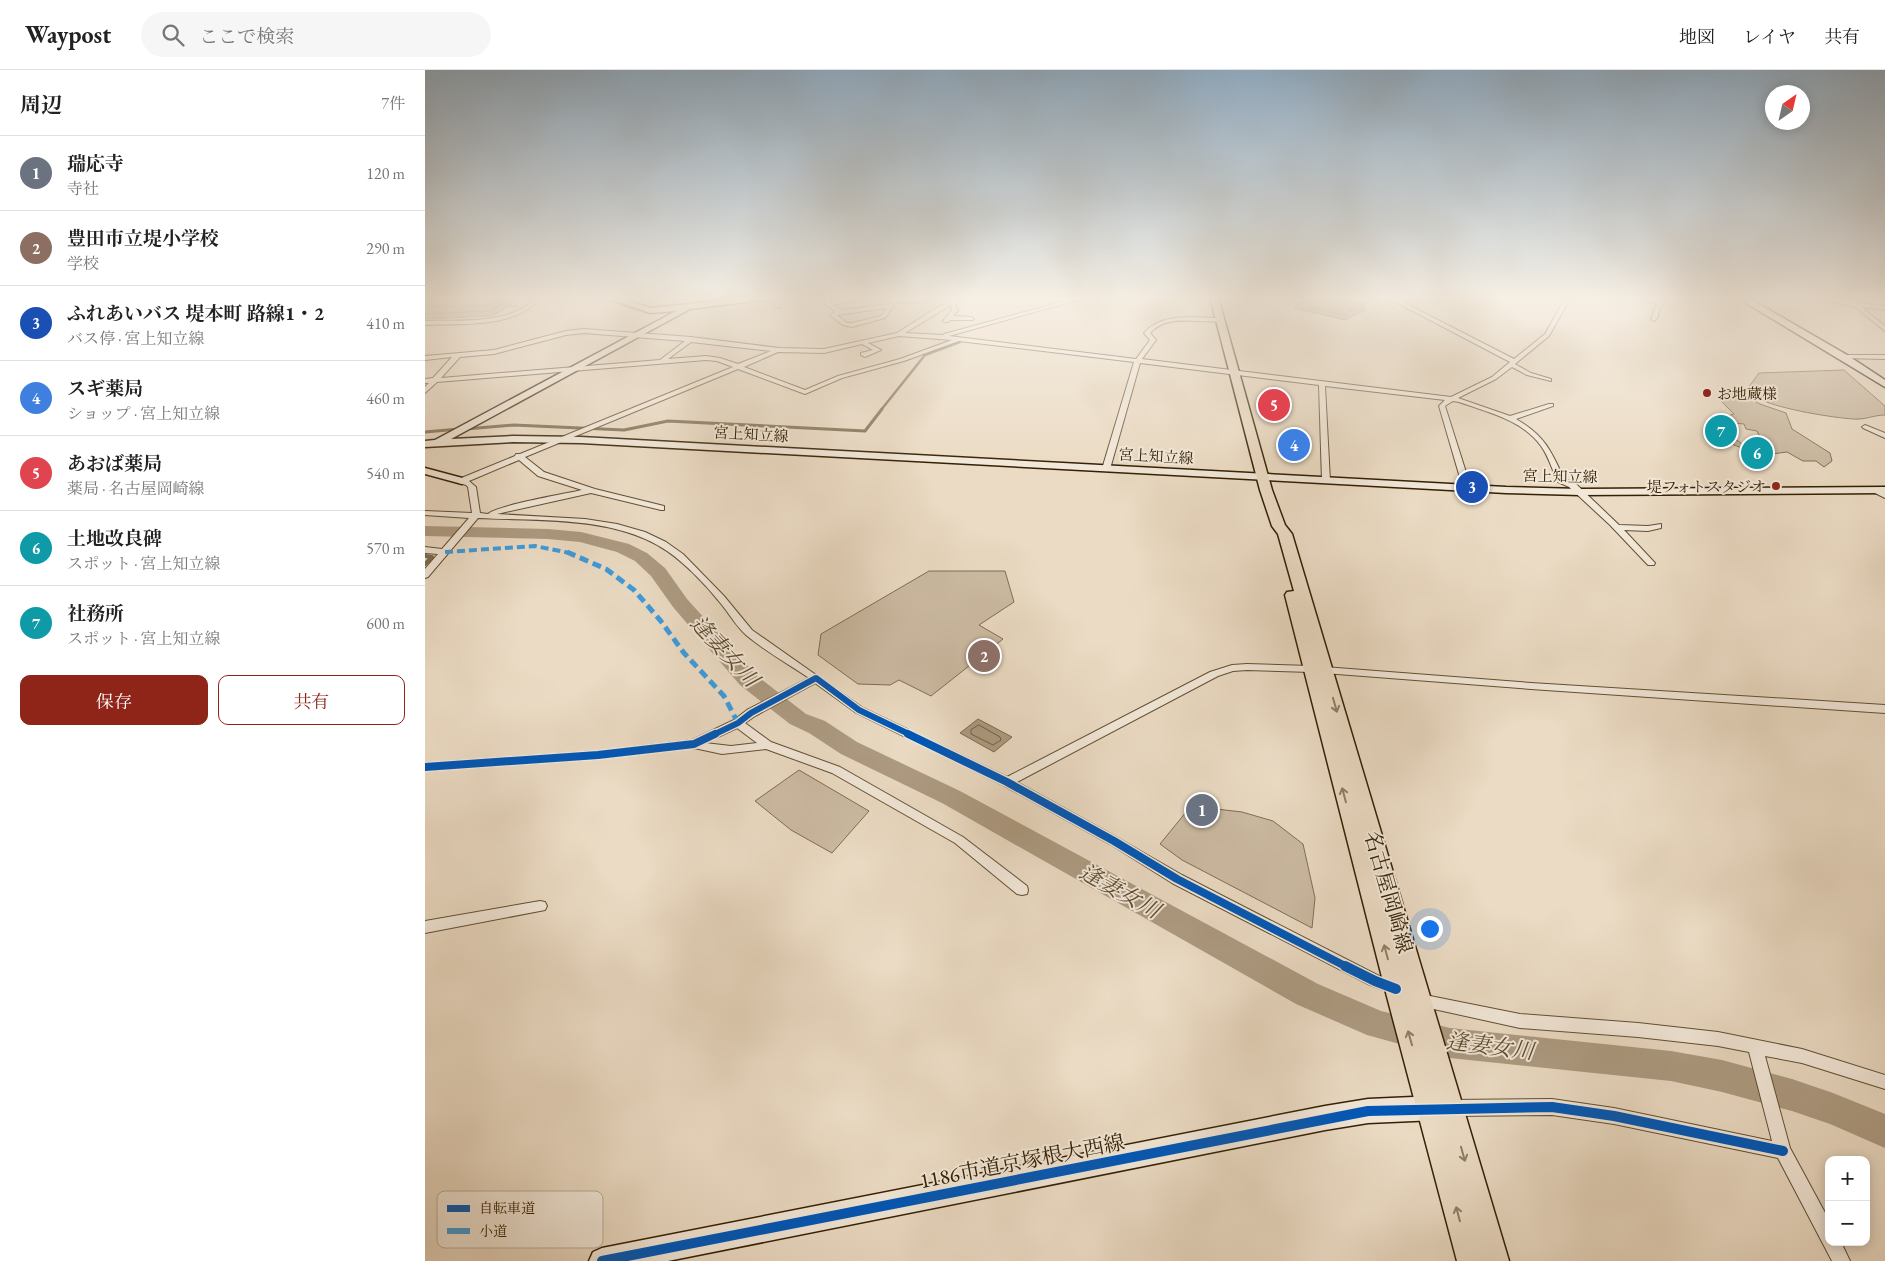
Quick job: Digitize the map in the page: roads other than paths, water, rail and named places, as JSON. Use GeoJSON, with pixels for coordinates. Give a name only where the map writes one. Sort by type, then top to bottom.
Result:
{"type":"FeatureCollection","features":[{"type":"Feature","properties":{"kind":"main road"},"geometry":{"type":"LineString","coordinates":[[425,454],[430,444],[603,353]]}},
{"type":"Feature","properties":{"kind":"main road","name":"名古屋岡崎線"},"geometry":{"type":"LineString","coordinates":[[1228,353],[1263,478],[1279,526],[1285,534],[1318,670],[1432,1078],[1440,1108],[1471,1261]]}},
{"type":"Feature","properties":{"kind":"main road"},"geometry":{"type":"LineString","coordinates":[[1835,353],[1885,384]]}},
{"type":"Feature","properties":{"kind":"main road","name":"宮上知立線"},"geometry":{"type":"LineString","coordinates":[[430,444],[513,439],[611,441],[1263,478],[1580,492],[1882,492]]}},
{"type":"Feature","properties":{"kind":"main road"},"geometry":{"type":"LineString","coordinates":[[425,471],[461,481]]}},
{"type":"Feature","properties":{"kind":"main road","name":"名古屋岡崎線"},"geometry":{"type":"LineString","coordinates":[[1318,670],[1409,998]]}},
{"type":"Feature","properties":{"kind":"main road","name":"名古屋岡崎線"},"geometry":{"type":"LineString","coordinates":[[1440,1108],[1495,1261]]}},
{"type":"Feature","properties":{"kind":"main road","name":"1186市道京塚根大西線"},"geometry":{"type":"LineString","coordinates":[[602,1261],[1325,1118],[1368,1111],[1440,1108]]}},
{"type":"Feature","properties":{"kind":"street"},"geometry":{"type":"LineString","coordinates":[[425,358],[489,353]]}},
{"type":"Feature","properties":{"kind":"street"},"geometry":{"type":"LineString","coordinates":[[661,362],[674,353]]}},
{"type":"Feature","properties":{"kind":"street"},"geometry":{"type":"LineString","coordinates":[[461,481],[773,353]]}},
{"type":"Feature","properties":{"kind":"street"},"geometry":{"type":"LineString","coordinates":[[865,355],[863,354],[868,353]]}},
{"type":"Feature","properties":{"kind":"street"},"geometry":{"type":"LineString","coordinates":[[425,381],[706,358],[718,360],[805,392],[840,376],[923,353]]}},
{"type":"Feature","properties":{"kind":"street"},"geometry":{"type":"LineString","coordinates":[[1075,353],[1453,399],[1509,419],[1539,438],[1547,450],[1561,480],[1572,485],[1580,492],[1641,550],[1651,563]]}},
{"type":"Feature","properties":{"kind":"street"},"geometry":{"type":"LineString","coordinates":[[1106,468],[1138,360],[1144,353]]}},
{"type":"Feature","properties":{"kind":"street"},"geometry":{"type":"LineString","coordinates":[[1495,353],[1513,362],[1529,374],[1549,380]]}},
{"type":"Feature","properties":{"kind":"street"},"geometry":{"type":"LineString","coordinates":[[1467,488],[1442,406],[1468,390],[1494,378],[1525,353]]}},
{"type":"Feature","properties":{"kind":"street"},"geometry":{"type":"LineString","coordinates":[[425,391],[458,356]]}},
{"type":"Feature","properties":{"kind":"street"},"geometry":{"type":"LineString","coordinates":[[1844,358],[1885,357]]}},
{"type":"Feature","properties":{"kind":"street"},"geometry":{"type":"LineString","coordinates":[[1322,382],[1326,481]]}},
{"type":"Feature","properties":{"kind":"street"},"geometry":{"type":"LineString","coordinates":[[1509,419],[1551,405]]}},
{"type":"Feature","properties":{"kind":"street"},"geometry":{"type":"LineString","coordinates":[[1865,427],[1885,436]]}},
{"type":"Feature","properties":{"kind":"street"},"geometry":{"type":"LineString","coordinates":[[519,456],[541,474],[592,491],[661,508]]}},
{"type":"Feature","properties":{"kind":"street"},"geometry":{"type":"LineString","coordinates":[[425,575],[474,517],[472,487],[469,483],[461,481]]}},
{"type":"Feature","properties":{"kind":"street"},"geometry":{"type":"LineString","coordinates":[[490,516],[505,509],[592,491]]}},
{"type":"Feature","properties":{"kind":"street"},"geometry":{"type":"LineString","coordinates":[[425,513],[597,522],[642,534],[663,544],[681,556],[721,598],[749,632],[811,681],[859,710],[1007,782],[1115,840],[1177,879],[1409,998],[1520,1021],[1638,1030],[1718,1039],[1756,1050],[1802,1056],[1885,1082]]}},
{"type":"Feature","properties":{"kind":"street"},"geometry":{"type":"LineString","coordinates":[[1617,527],[1649,529],[1658,526]]}},
{"type":"Feature","properties":{"kind":"street"},"geometry":{"type":"LineString","coordinates":[[425,550],[447,550]]}},
{"type":"Feature","properties":{"kind":"street"},"geometry":{"type":"LineString","coordinates":[[1007,782],[1223,671],[1233,668],[1263,666],[1885,710]]}},
{"type":"Feature","properties":{"kind":"street"},"geometry":{"type":"LineString","coordinates":[[425,767],[598,755],[694,744],[737,723],[751,713],[811,681]]}},
{"type":"Feature","properties":{"kind":"street"},"geometry":{"type":"LineString","coordinates":[[737,723],[767,745],[836,770],[959,840],[1022,890]]}},
{"type":"Feature","properties":{"kind":"street"},"geometry":{"type":"LineString","coordinates":[[694,744],[709,750],[731,750],[767,745]]}},
{"type":"Feature","properties":{"kind":"street"},"geometry":{"type":"LineString","coordinates":[[425,927],[540,906]]}},
{"type":"Feature","properties":{"kind":"street"},"geometry":{"type":"LineString","coordinates":[[1756,1050],[1782,1148],[1825,1230]]}},
{"type":"Feature","properties":{"kind":"street"},"geometry":{"type":"LineString","coordinates":[[1440,1108],[1552,1107],[1613,1116],[1782,1148]]}},
{"type":"Feature","properties":{"kind":"street"},"geometry":{"type":"LineString","coordinates":[[1833,1246],[1841,1261]]}},
{"type":"Feature","properties":{"kind":"water"},"geometry":{"type":"Polygon","coordinates":[[[978,719],[1012,737],[994,752],[960,733],[978,719]]]}},
{"type":"Feature","properties":{"kind":"waterway"},"geometry":{"type":"LineString","coordinates":[[881,410],[925,355],[932,353]]}},
{"type":"Feature","properties":{"kind":"waterway"},"geometry":{"type":"LineString","coordinates":[[466,429],[514,425],[624,430],[668,421],[865,431],[882,409]]}},
{"type":"Feature","properties":{"kind":"waterway"},"geometry":{"type":"LineString","coordinates":[[425,432],[459,429]]}},
{"type":"Feature","properties":{"kind":"waterway","name":"逢妻女川"},"geometry":{"type":"LineString","coordinates":[[425,531],[548,534],[581,537],[623,548],[641,557],[658,572],[680,603],[748,680],[798,719],[817,727],[849,748],[951,797],[1307,994],[1378,1025],[1450,1043],[1671,1066],[1722,1076],[1792,1095],[1833,1109],[1885,1131]]}},
{"type":"Feature","properties":{"kind":"waterway"},"geometry":{"type":"LineString","coordinates":[[425,556],[432,557],[425,564]]}},
{"type":"Feature","properties":{"kind":"place","name":"お地蔵様"},"geometry":{"type":"Point","coordinates":[1707,393]}},
{"type":"Feature","properties":{"kind":"place","name":"あおば薬局"},"geometry":{"type":"Point","coordinates":[1274,405]}},
{"type":"Feature","properties":{"kind":"place","name":"社務所"},"geometry":{"type":"Point","coordinates":[1721,431]}},
{"type":"Feature","properties":{"kind":"place","name":"スギ薬局"},"geometry":{"type":"Point","coordinates":[1294,445]}},
{"type":"Feature","properties":{"kind":"place","name":"土地改良碑"},"geometry":{"type":"Point","coordinates":[1757,453]}},
{"type":"Feature","properties":{"kind":"place","name":"堤フォトスタジオ"},"geometry":{"type":"Point","coordinates":[1776,486]}},
{"type":"Feature","properties":{"kind":"place","name":"ふれあいバス 堤本町 路線1・2"},"geometry":{"type":"Point","coordinates":[1472,487]}},
{"type":"Feature","properties":{"kind":"place","name":"豊田市立堤小学校"},"geometry":{"type":"Point","coordinates":[984,656]}},
{"type":"Feature","properties":{"kind":"place","name":"瑞応寺"},"geometry":{"type":"Point","coordinates":[1202,810]}}]}
